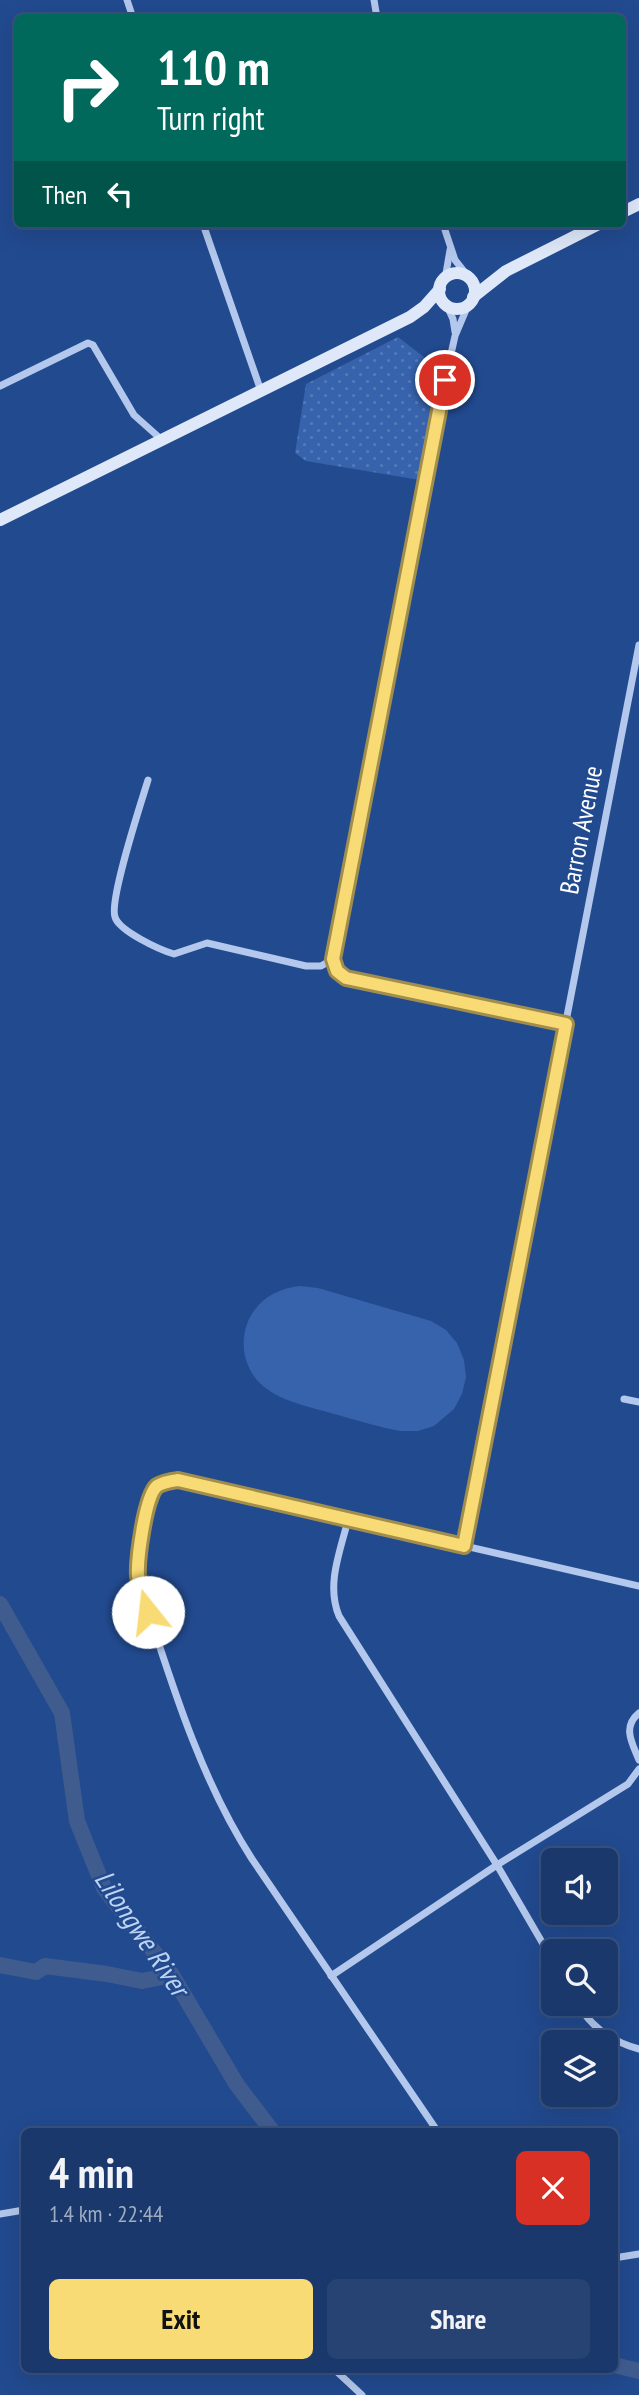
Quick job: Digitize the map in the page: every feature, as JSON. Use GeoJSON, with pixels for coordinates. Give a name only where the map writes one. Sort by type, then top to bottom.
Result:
{"type":"FeatureCollection","features":[{"type":"Feature","properties":{"kind":"main road"},"geometry":{"type":"LineString","coordinates":[[410,317],[449,308],[459,309],[506,271],[591,228]]}},
{"type":"Feature","properties":{"kind":"main road"},"geometry":{"type":"LineString","coordinates":[[0,520],[410,317],[424,307],[442,284],[455,274],[506,271]]}},
{"type":"Feature","properties":{"kind":"main road"},"geometry":{"type":"LineString","coordinates":[[466,274],[474,283],[471,300]]}},
{"type":"Feature","properties":{"kind":"main road"},"geometry":{"type":"LineString","coordinates":[[442,284],[441,302],[449,308]]}},
{"type":"Feature","properties":{"kind":"street"},"geometry":{"type":"LineString","coordinates":[[204,228],[261,392]]}},
{"type":"Feature","properties":{"kind":"street"},"geometry":{"type":"LineString","coordinates":[[444,228],[458,265],[466,274]]}},
{"type":"Feature","properties":{"kind":"street"},"geometry":{"type":"LineString","coordinates":[[442,284],[450,246]]}},
{"type":"Feature","properties":{"kind":"street"},"geometry":{"type":"LineString","coordinates":[[471,300],[455,336],[333,959],[337,971],[346,978],[566,1024]]}},
{"type":"Feature","properties":{"kind":"street"},"geometry":{"type":"LineString","coordinates":[[449,308],[455,336]]}},
{"type":"Feature","properties":{"kind":"street"},"geometry":{"type":"LineString","coordinates":[[0,386],[88,343],[93,345],[134,415],[162,440]]}},
{"type":"Feature","properties":{"kind":"street","name":"Barron Avenue"},"geometry":{"type":"LineString","coordinates":[[464,1546],[639,645]]}},
{"type":"Feature","properties":{"kind":"street"},"geometry":{"type":"LineString","coordinates":[[148,780],[122,870],[114,909],[121,926],[174,954],[208,943],[306,966],[321,966],[333,959]]}},
{"type":"Feature","properties":{"kind":"street"},"geometry":{"type":"LineString","coordinates":[[624,1399],[639,1402]]}},
{"type":"Feature","properties":{"kind":"street"},"geometry":{"type":"LineString","coordinates":[[435,2128],[232,1829],[211,1787],[140,1586],[138,1566],[148,1502],[158,1486],[178,1480],[639,1586]]}},
{"type":"Feature","properties":{"kind":"street"},"geometry":{"type":"LineString","coordinates":[[348,1520],[332,1595],[339,1616],[497,1865],[541,1940]]}},
{"type":"Feature","properties":{"kind":"street"},"geometry":{"type":"LineString","coordinates":[[639,1713],[633,1718],[629,1730],[639,1760]]}},
{"type":"Feature","properties":{"kind":"street"},"geometry":{"type":"LineString","coordinates":[[331,1976],[497,1865],[628,1784],[639,1769]]}},
{"type":"Feature","properties":{"kind":"street"},"geometry":{"type":"LineString","coordinates":[[585,2016],[620,2044],[639,2049]]}},
{"type":"Feature","properties":{"kind":"street"},"geometry":{"type":"LineString","coordinates":[[0,2214],[21,2210]]}},
{"type":"Feature","properties":{"kind":"street"},"geometry":{"type":"LineString","coordinates":[[618,2258],[639,2254]]}},
{"type":"Feature","properties":{"kind":"street"},"geometry":{"type":"LineString","coordinates":[[338,2373],[362,2395]]}},
{"type":"Feature","properties":{"kind":"shaded area"},"geometry":{"type":"Polygon","coordinates":[[[398,337],[433,364],[438,379],[420,480],[306,461],[295,453],[306,384],[398,337]]]}},
{"type":"Feature","properties":{"kind":"shaded area"},"geometry":{"type":"Polygon","coordinates":[[[300,1286],[318,1288],[431,1321],[446,1330],[457,1343],[464,1360],[466,1377],[462,1394],[454,1409],[434,1426],[418,1431],[400,1431],[295,1403],[269,1391],[250,1370],[245,1356],[246,1328],[253,1312],[264,1300],[284,1289],[300,1286]]]}},
{"type":"Feature","properties":{"kind":"waterway","name":"Lilongwe River"},"geometry":{"type":"LineString","coordinates":[[0,1604],[62,1713],[77,1821],[104,1888],[172,1975],[237,2085],[270,2128]]}},
{"type":"Feature","properties":{"kind":"waterway"},"geometry":{"type":"LineString","coordinates":[[0,1965],[36,1972],[45,1966],[142,1981],[172,1975]]}},
{"type":"Feature","properties":{"kind":"waterway","name":"Lilongwe River"},"geometry":{"type":"LineString","coordinates":[[618,2366],[639,2371]]}},
{"type":"Feature","properties":{"kind":"route"},"geometry":{"type":"LineString","coordinates":[[148,1612],[140,1586],[138,1566],[148,1502],[158,1486],[166,1482],[178,1480],[464,1546],[566,1024],[346,978],[337,971],[333,959],[445,380]]}}]}
